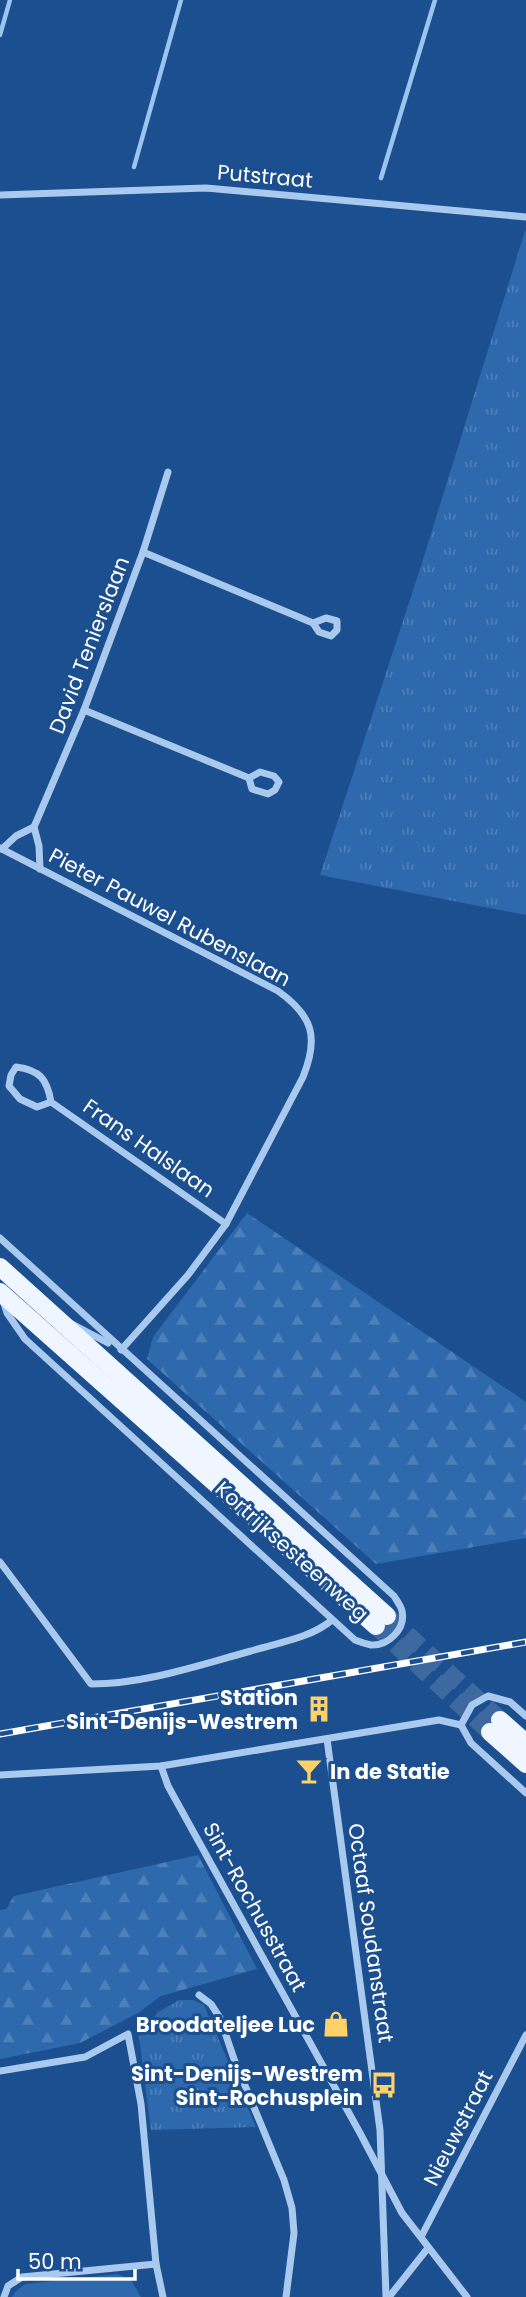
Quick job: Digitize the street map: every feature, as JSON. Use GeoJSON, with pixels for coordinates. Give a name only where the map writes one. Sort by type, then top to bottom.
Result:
{"type":"FeatureCollection","features":[{"type":"Feature","properties":{"kind":"main road","name":"Kortrijksesteenweg"},"geometry":{"type":"LineString","coordinates":[[0,1266],[381,1621],[0,1292]]}},
{"type":"Feature","properties":{"kind":"main road"},"geometry":{"type":"LineString","coordinates":[[526,1743],[495,1726],[526,1764]]}},
{"type":"Feature","properties":{"kind":"street","name":"Putstraat"},"geometry":{"type":"LineString","coordinates":[[0,195],[206,188],[526,217]]}},
{"type":"Feature","properties":{"kind":"street","name":"David Tenierslaan"},"geometry":{"type":"LineString","coordinates":[[34,827],[84,710],[143,552],[168,472]]}},
{"type":"Feature","properties":{"kind":"street"},"geometry":{"type":"LineString","coordinates":[[143,552],[313,623]]}},
{"type":"Feature","properties":{"kind":"street"},"geometry":{"type":"LineString","coordinates":[[84,710],[248,778]]}},
{"type":"Feature","properties":{"kind":"street"},"geometry":{"type":"LineString","coordinates":[[1,848],[34,827],[39,846],[40,869]]}},
{"type":"Feature","properties":{"kind":"street","name":"Pieter Pauwel Rubenslaan"},"geometry":{"type":"LineString","coordinates":[[1,848],[278,991],[296,1004],[307,1020],[312,1039],[311,1057],[303,1077],[226,1224],[188,1275],[121,1350]]}},
{"type":"Feature","properties":{"kind":"street","name":"Frans Halslaan"},"geometry":{"type":"LineString","coordinates":[[51,1102],[37,1107],[20,1099],[9,1086],[16,1067],[31,1069],[41,1076],[48,1087],[51,1102],[226,1224]]}},
{"type":"Feature","properties":{"kind":"street","name":"Kortrijksesteenweg"},"geometry":{"type":"LineString","coordinates":[[0,1238],[394,1596],[403,1614],[395,1635],[381,1644],[369,1645],[355,1640],[25,1339],[7,1313],[0,1292]]}},
{"type":"Feature","properties":{"kind":"street","name":"Kortrijksesteenweg"},"geometry":{"type":"LineString","coordinates":[[52,1315],[85,1329],[121,1350]]}},
{"type":"Feature","properties":{"kind":"street"},"geometry":{"type":"LineString","coordinates":[[0,1562],[91,1684],[142,1680],[300,1637],[332,1620]]}},
{"type":"Feature","properties":{"kind":"street"},"geometry":{"type":"LineString","coordinates":[[461,1725],[472,1705],[480,1698],[488,1696],[510,1702],[526,1716]]}},
{"type":"Feature","properties":{"kind":"street"},"geometry":{"type":"LineString","coordinates":[[0,1776],[161,1766],[439,1720],[461,1725],[471,1743],[526,1793]]}},
{"type":"Feature","properties":{"kind":"street","name":"Octaaf Soudanstraat"},"geometry":{"type":"LineString","coordinates":[[327,1738],[380,2130],[387,2297]]}},
{"type":"Feature","properties":{"kind":"street","name":"Sint-Rochusstraat"},"geometry":{"type":"LineString","coordinates":[[161,1766],[168,1786],[402,2213],[467,2297]]}},
{"type":"Feature","properties":{"kind":"street"},"geometry":{"type":"LineString","coordinates":[[199,1995],[211,2004],[220,2018],[284,2180],[292,2208],[294,2233],[286,2297]]}},
{"type":"Feature","properties":{"kind":"street"},"geometry":{"type":"LineString","coordinates":[[0,2071],[85,2057],[128,2034],[141,2104],[156,2264],[163,2297]]}},
{"type":"Feature","properties":{"kind":"street","name":"Nieuwstraat"},"geometry":{"type":"LineString","coordinates":[[421,2237],[526,2035]]}},
{"type":"Feature","properties":{"kind":"street"},"geometry":{"type":"LineString","coordinates":[[387,2297],[428,2248]]}},
{"type":"Feature","properties":{"kind":"street"},"geometry":{"type":"LineString","coordinates":[[4,2297],[8,2286],[22,2277],[156,2264]]}},
{"type":"Feature","properties":{"kind":"green space"},"geometry":{"type":"Polygon","coordinates":[[[525,231],[526,915],[320,875],[421,566],[525,231]]]}},
{"type":"Feature","properties":{"kind":"green space"},"geometry":{"type":"Polygon","coordinates":[[[247,1213],[526,1402],[526,1538],[376,1564],[147,1359],[153,1337],[247,1213]]]}},
{"type":"Feature","properties":{"kind":"green space"},"geometry":{"type":"Polygon","coordinates":[[[198,1855],[257,1969],[161,1996],[138,2013],[80,2043],[0,2059],[0,1910],[6,1909],[14,1896],[198,1855]]]}},
{"type":"Feature","properties":{"kind":"green space"},"geometry":{"type":"Polygon","coordinates":[[[179,2000],[193,2000],[204,2005],[256,2127],[151,2130],[139,2036],[158,2012],[179,2000]]]}},
{"type":"Feature","properties":{"kind":"green space"},"geometry":{"type":"Polygon","coordinates":[[[118,2274],[131,2280],[141,2297],[12,2297],[25,2284],[118,2274]]]}},
{"type":"Feature","properties":{"kind":"waterway"},"geometry":{"type":"LineString","coordinates":[[0,35],[10,0]]}},
{"type":"Feature","properties":{"kind":"waterway"},"geometry":{"type":"LineString","coordinates":[[134,167],[181,0]]}},
{"type":"Feature","properties":{"kind":"waterway"},"geometry":{"type":"LineString","coordinates":[[381,178],[435,0]]}},
{"type":"Feature","properties":{"kind":"tunnel"},"geometry":{"type":"LineString","coordinates":[[387,1616],[500,1720]]}},
{"type":"Feature","properties":{"kind":"tunnel"},"geometry":{"type":"LineString","coordinates":[[376,1626],[490,1732]]}},
{"type":"Feature","properties":{"kind":"railway"},"geometry":{"type":"LineString","coordinates":[[0,1734],[526,1642]]}},
{"type":"Feature","properties":{"kind":"place","name":"Station Sint-Denijs-Westrem"},"geometry":{"type":"Point","coordinates":[319,1709]}},
{"type":"Feature","properties":{"kind":"place","name":"In de Statie"},"geometry":{"type":"Point","coordinates":[309,1771]}},
{"type":"Feature","properties":{"kind":"place","name":"Broodateljee Luc"},"geometry":{"type":"Point","coordinates":[336,2024]}},
{"type":"Feature","properties":{"kind":"place","name":"Sint-Denijs-Westrem Sint-Rochusplein"},"geometry":{"type":"Point","coordinates":[384,2085]}}]}
